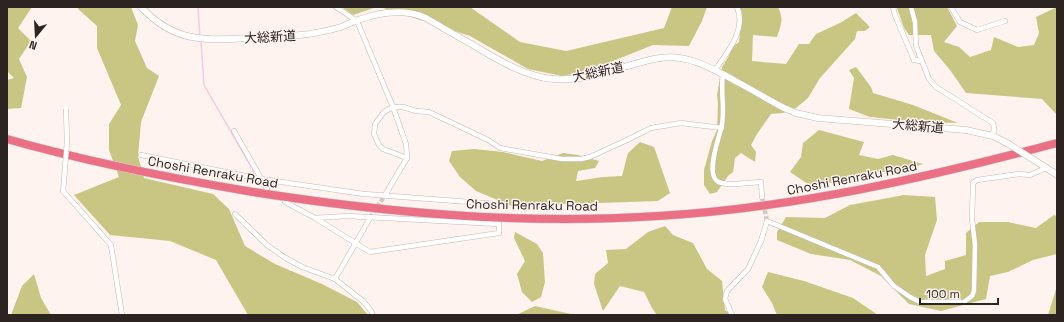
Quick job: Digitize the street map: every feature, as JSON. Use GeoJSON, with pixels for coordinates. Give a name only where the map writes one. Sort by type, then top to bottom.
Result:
{"type":"FeatureCollection","features":[{"type":"Feature","properties":{"kind":"highway","name":"Choshi Renraku Road"},"geometry":{"type":"LineString","coordinates":[[7,139],[148,173],[344,205],[461,216],[556,220],[659,216],[777,204],[837,194],[972,166],[1057,143]]}},
{"type":"Feature","properties":{"kind":"street","name":"大総新道"},"geometry":{"type":"LineString","coordinates":[[141,7],[164,27],[187,36],[216,39],[311,34],[342,27],[386,12],[417,14],[522,71],[554,80],[578,79],[655,59],[671,57],[686,58],[708,66],[796,114],[818,118],[966,130],[993,136],[1007,143],[1057,175]]}},
{"type":"Feature","properties":{"kind":"street"},"geometry":{"type":"LineString","coordinates":[[336,7],[357,21],[394,107],[406,144],[407,158],[385,195]]}},
{"type":"Feature","properties":{"kind":"street"},"geometry":{"type":"LineString","coordinates":[[715,70],[733,43],[739,26],[740,14],[737,7]]}},
{"type":"Feature","properties":{"kind":"street"},"geometry":{"type":"LineString","coordinates":[[894,7],[895,15],[914,60],[921,61]]}},
{"type":"Feature","properties":{"kind":"street"},"geometry":{"type":"LineString","coordinates":[[911,7],[915,22],[916,46],[929,79],[936,87],[992,123],[994,128],[993,136]]}},
{"type":"Feature","properties":{"kind":"street"},"geometry":{"type":"LineString","coordinates":[[951,7],[960,22],[977,30],[1005,21]]}},
{"type":"Feature","properties":{"kind":"street"},"geometry":{"type":"LineString","coordinates":[[723,74],[722,85],[724,114],[713,162],[715,180],[722,184],[761,182],[762,197]]}},
{"type":"Feature","properties":{"kind":"street"},"geometry":{"type":"LineString","coordinates":[[407,158],[382,149],[374,134],[375,124],[384,112],[394,107],[403,107],[416,111],[430,112],[488,140],[500,148],[562,159],[581,159],[590,157],[651,128],[681,123],[722,128]]}},
{"type":"Feature","properties":{"kind":"street"},"geometry":{"type":"LineString","coordinates":[[66,109],[67,142],[63,191],[111,245],[122,315]]}},
{"type":"Feature","properties":{"kind":"street"},"geometry":{"type":"LineString","coordinates":[[234,132],[267,192]]}},
{"type":"Feature","properties":{"kind":"street"},"geometry":{"type":"LineString","coordinates":[[141,155],[261,179],[364,194],[496,204]]}},
{"type":"Feature","properties":{"kind":"street"},"geometry":{"type":"LineString","coordinates":[[732,315],[725,298],[728,291],[748,269],[761,241],[766,221],[878,267],[894,286],[920,302],[964,302],[972,296],[974,291],[975,245],[972,219],[973,184],[977,180],[1019,174],[1030,175],[1044,166]]}},
{"type":"Feature","properties":{"kind":"street"},"geometry":{"type":"LineString","coordinates":[[285,202],[315,218],[370,252],[499,233],[499,224],[347,216],[315,218]]}},
{"type":"Feature","properties":{"kind":"street"},"geometry":{"type":"LineString","coordinates":[[235,214],[267,245],[284,257],[302,267],[335,279],[364,302],[372,311],[373,315]]}},
{"type":"Feature","properties":{"kind":"street"},"geometry":{"type":"LineString","coordinates":[[335,279],[354,243],[370,218]]}},
{"type":"Feature","properties":{"kind":"shaded area"},"geometry":{"type":"Polygon","coordinates":[[[7,7],[32,7],[18,28],[31,41],[19,59],[27,77],[21,108],[7,109],[7,80],[14,78],[7,71],[7,7]]]}},
{"type":"Feature","properties":{"kind":"shaded area"},"geometry":{"type":"Polygon","coordinates":[[[78,7],[131,7],[138,25],[135,41],[147,68],[159,76],[141,122],[138,156],[144,178],[213,194],[229,209],[245,246],[275,264],[322,284],[357,302],[368,315],[248,315],[216,260],[170,241],[110,235],[74,195],[119,177],[109,150],[109,124],[121,105],[97,48],[97,26],[78,9],[78,7]]]}},
{"type":"Feature","properties":{"kind":"shaded area"},"geometry":{"type":"Polygon","coordinates":[[[342,7],[377,7],[353,15],[342,7]]]}},
{"type":"Feature","properties":{"kind":"shaded area"},"geometry":{"type":"Polygon","coordinates":[[[380,7],[470,7],[520,42],[566,51],[664,28],[672,7],[707,7],[702,21],[689,46],[653,45],[588,71],[562,76],[528,69],[470,36],[380,7]]]}},
{"type":"Feature","properties":{"kind":"shaded area"},"geometry":{"type":"Polygon","coordinates":[[[739,7],[778,7],[781,15],[781,25],[777,37],[753,35],[752,61],[786,64],[799,44],[809,44],[816,34],[840,23],[856,13],[870,27],[865,31],[857,31],[855,39],[820,78],[808,98],[796,108],[783,113],[771,114],[751,145],[756,152],[755,162],[741,153],[735,158],[733,172],[728,176],[717,192],[710,194],[704,185],[704,170],[712,141],[717,130],[717,95],[722,67],[729,56],[731,48],[739,42],[742,13],[739,7]]]}},
{"type":"Feature","properties":{"kind":"shaded area"},"geometry":{"type":"Polygon","coordinates":[[[947,7],[957,26],[944,42],[959,47],[970,57],[991,50],[994,37],[1018,47],[1034,45],[1039,33],[1036,17],[1057,7],[1057,115],[1042,99],[966,93],[950,70],[934,51],[931,35],[909,35],[904,28],[897,8],[947,7]]]}},
{"type":"Feature","properties":{"kind":"shaded area"},"geometry":{"type":"Polygon","coordinates":[[[856,67],[871,87],[873,93],[913,105],[958,123],[918,122],[870,117],[849,109],[854,78],[849,70],[856,67]]]}},
{"type":"Feature","properties":{"kind":"shaded area"},"geometry":{"type":"Polygon","coordinates":[[[819,130],[864,142],[859,155],[878,159],[893,155],[923,164],[900,172],[871,172],[844,182],[808,184],[790,172],[801,157],[803,143],[819,130]]]}},
{"type":"Feature","properties":{"kind":"shaded area"},"geometry":{"type":"Polygon","coordinates":[[[640,142],[654,147],[670,193],[658,201],[512,206],[476,191],[460,177],[449,161],[452,151],[474,149],[503,152],[542,161],[563,153],[578,155],[599,161],[595,168],[578,171],[576,181],[622,176],[628,153],[640,142]]]}},
{"type":"Feature","properties":{"kind":"shaded area"},"geometry":{"type":"Polygon","coordinates":[[[904,195],[935,197],[937,220],[925,255],[926,276],[945,269],[945,261],[966,255],[966,233],[979,222],[1008,222],[1036,228],[1054,215],[1057,216],[1057,254],[1033,260],[1008,272],[990,276],[986,299],[941,311],[909,304],[881,276],[850,260],[811,254],[777,240],[777,232],[786,217],[825,218],[850,205],[904,195]]]}},
{"type":"Feature","properties":{"kind":"shaded area"},"geometry":{"type":"Polygon","coordinates":[[[665,226],[673,235],[693,243],[707,269],[722,281],[725,310],[731,315],[657,315],[644,292],[620,286],[603,311],[594,284],[595,274],[608,263],[606,250],[626,249],[648,232],[665,226]]]}},
{"type":"Feature","properties":{"kind":"shaded area"},"geometry":{"type":"Polygon","coordinates":[[[515,232],[537,244],[543,253],[545,282],[541,297],[532,302],[522,292],[517,274],[525,261],[514,238],[515,232]]]}},
{"type":"Feature","properties":{"kind":"shaded area"},"geometry":{"type":"Polygon","coordinates":[[[768,272],[804,281],[853,298],[878,315],[777,315],[772,303],[762,287],[768,272]]]}},
{"type":"Feature","properties":{"kind":"shaded area"},"geometry":{"type":"Polygon","coordinates":[[[34,274],[41,298],[51,315],[11,315],[22,286],[34,274]]]}},
{"type":"Feature","properties":{"kind":"shaded area"},"geometry":{"type":"Polygon","coordinates":[[[1057,286],[1057,315],[1048,315],[1057,286]]]}},
{"type":"Feature","properties":{"kind":"shaded area"},"geometry":{"type":"Polygon","coordinates":[[[535,306],[571,314],[573,315],[516,315],[535,306]]]}},
{"type":"Feature","properties":{"kind":"waterway"},"geometry":{"type":"LineString","coordinates":[[198,7],[200,37]]}},
{"type":"Feature","properties":{"kind":"waterway"},"geometry":{"type":"LineString","coordinates":[[201,41],[204,85],[257,177]]}},
{"type":"Feature","properties":{"kind":"waterway"},"geometry":{"type":"LineString","coordinates":[[259,180],[265,190]]}},
{"type":"Feature","properties":{"kind":"tunnel"},"geometry":{"type":"LineString","coordinates":[[370,218],[385,195]]}},
{"type":"Feature","properties":{"kind":"tunnel"},"geometry":{"type":"LineString","coordinates":[[762,197],[767,221]]}}]}
